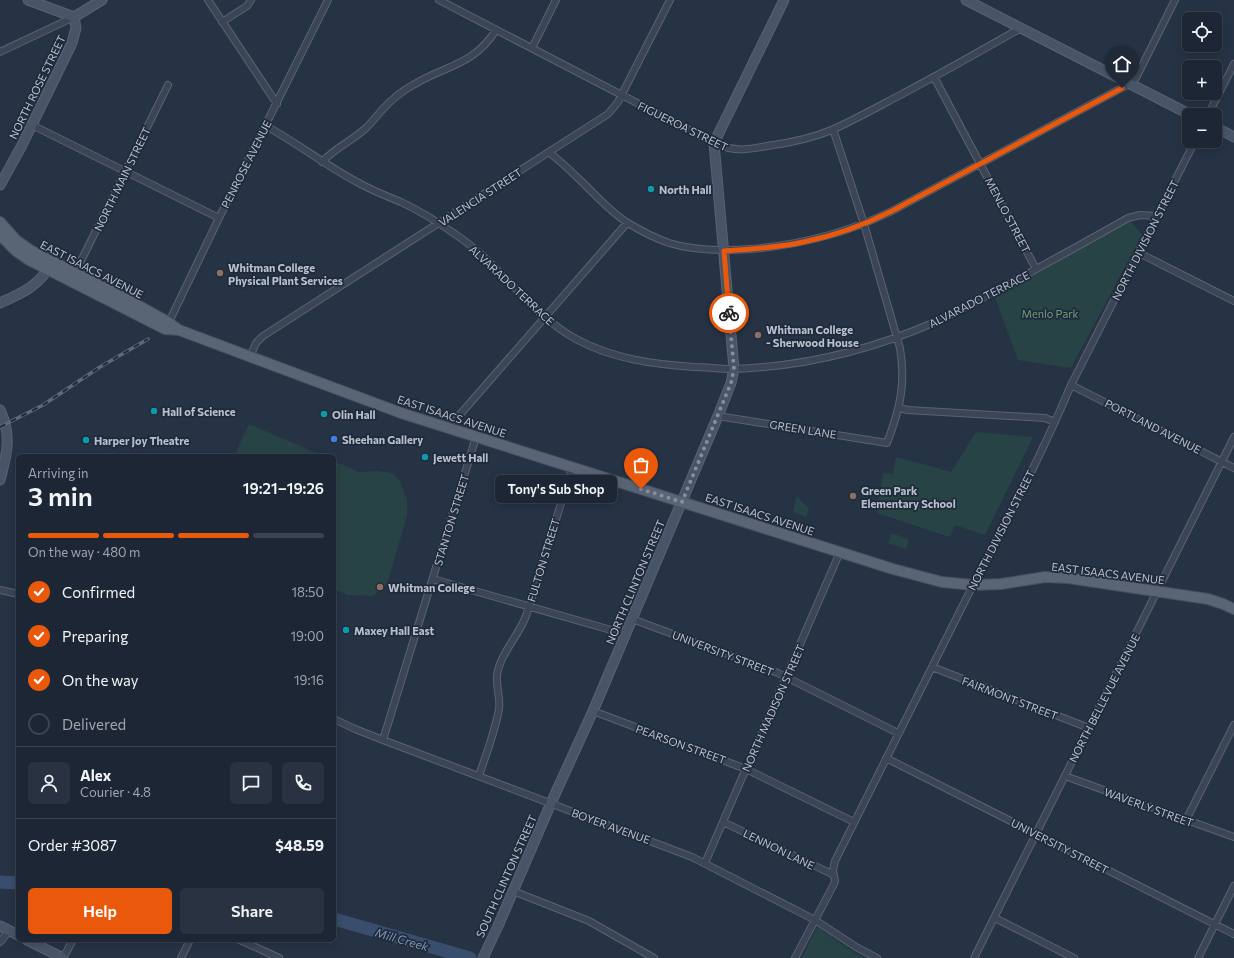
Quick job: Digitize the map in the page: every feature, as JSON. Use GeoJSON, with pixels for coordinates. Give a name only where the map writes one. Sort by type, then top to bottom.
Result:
{"type":"FeatureCollection","features":[{"type":"Feature","properties":{"kind":"main road"},"geometry":{"type":"LineString","coordinates":[[28,0],[74,17],[102,0]]}},
{"type":"Feature","properties":{"kind":"main road"},"geometry":{"type":"LineString","coordinates":[[714,143],[784,0]]}},
{"type":"Feature","properties":{"kind":"main road"},"geometry":{"type":"LineString","coordinates":[[966,0],[1182,110]]}},
{"type":"Feature","properties":{"kind":"main road","name":"NORTH ROSE STREET"},"geometry":{"type":"LineString","coordinates":[[0,186],[14,161],[72,43],[76,28],[74,17]]}},
{"type":"Feature","properties":{"kind":"main road"},"geometry":{"type":"LineString","coordinates":[[1222,131],[1234,137]]}},
{"type":"Feature","properties":{"kind":"main road","name":"NORTH CLINTON STREET"},"geometry":{"type":"LineString","coordinates":[[551,803],[593,711],[731,383],[734,369],[714,143]]}},
{"type":"Feature","properties":{"kind":"main road","name":"EAST ISAACS AVENUE"},"geometry":{"type":"LineString","coordinates":[[0,222],[23,246],[50,266],[76,273],[119,295],[167,326]]}},
{"type":"Feature","properties":{"kind":"main road","name":"EAST ISAACS AVENUE"},"geometry":{"type":"LineString","coordinates":[[0,235],[16,251],[50,266],[167,326],[401,414],[930,580],[973,586],[1056,577],[1208,599],[1234,609]]}},
{"type":"Feature","properties":{"kind":"main road"},"geometry":{"type":"LineString","coordinates":[[0,303],[38,282],[50,266]]}},
{"type":"Feature","properties":{"kind":"main road"},"geometry":{"type":"LineString","coordinates":[[0,411],[6,425],[8,442],[6,459],[0,480]]}},
{"type":"Feature","properties":{"kind":"main road","name":"SOUTH CLINTON STREET"},"geometry":{"type":"LineString","coordinates":[[483,957],[551,803]]}},
{"type":"Feature","properties":{"kind":"main road"},"geometry":{"type":"LineString","coordinates":[[0,926],[16,934]]}},
{"type":"Feature","properties":{"kind":"main road"},"geometry":{"type":"LineString","coordinates":[[31,942],[63,958]]}},
{"type":"Feature","properties":{"kind":"street"},"geometry":{"type":"LineString","coordinates":[[208,0],[276,104]]}},
{"type":"Feature","properties":{"kind":"street"},"geometry":{"type":"LineString","coordinates":[[222,22],[247,6],[252,0]]}},
{"type":"Feature","properties":{"kind":"street","name":"PENROSE AVENUE"},"geometry":{"type":"LineString","coordinates":[[167,326],[328,0]]}},
{"type":"Feature","properties":{"kind":"street","name":"FIGUEROA STREET"},"geometry":{"type":"LineString","coordinates":[[441,0],[714,143],[733,150],[784,144],[833,129],[934,77],[1021,28]]}},
{"type":"Feature","properties":{"kind":"street"},"geometry":{"type":"LineString","coordinates":[[532,48],[556,0]]}},
{"type":"Feature","properties":{"kind":"street","name":"VALENCIA STREET"},"geometry":{"type":"LineString","coordinates":[[250,357],[256,343],[263,336],[608,114],[622,95],[670,0]]}},
{"type":"Feature","properties":{"kind":"street"},"geometry":{"type":"LineString","coordinates":[[550,152],[601,201],[627,223],[669,243],[700,249],[724,251],[802,243],[836,234],[864,224],[892,211],[1129,84],[1136,78],[1176,0]]}},
{"type":"Feature","properties":{"kind":"street"},"geometry":{"type":"LineString","coordinates":[[0,52],[74,17]]}},
{"type":"Feature","properties":{"kind":"street"},"geometry":{"type":"LineString","coordinates":[[322,162],[335,149],[362,131],[402,92],[426,78],[458,65],[468,59],[486,43],[496,30]]}},
{"type":"Feature","properties":{"kind":"street"},"geometry":{"type":"LineString","coordinates":[[1212,108],[1234,64]]}},
{"type":"Feature","properties":{"kind":"street","name":"MENLO STREET"},"geometry":{"type":"LineString","coordinates":[[934,77],[1036,269]]}},
{"type":"Feature","properties":{"kind":"street","name":"NORTH MAIN STREET"},"geometry":{"type":"LineString","coordinates":[[76,273],[168,85]]}},
{"type":"Feature","properties":{"kind":"street"},"geometry":{"type":"LineString","coordinates":[[32,125],[219,218]]}},
{"type":"Feature","properties":{"kind":"street","name":"ALVARADO TERRACE"},"geometry":{"type":"LineString","coordinates":[[266,126],[322,162],[357,182],[416,209],[439,223],[479,253],[502,274],[534,309],[576,339],[622,357],[653,363],[734,369],[824,358],[860,349],[917,330],[956,312],[1128,218],[1140,215],[1157,216]]}},
{"type":"Feature","properties":{"kind":"street"},"geometry":{"type":"LineString","coordinates":[[833,129],[864,224],[897,336],[902,359],[899,408],[908,410],[1045,418],[1055,422]]}},
{"type":"Feature","properties":{"kind":"street","name":"NORTH DIVISION STREET"},"geometry":{"type":"LineString","coordinates":[[795,958],[834,884],[835,861],[854,822],[1191,148]]}},
{"type":"Feature","properties":{"kind":"street"},"geometry":{"type":"LineString","coordinates":[[451,429],[457,418],[627,223]]}},
{"type":"Feature","properties":{"kind":"street"},"geometry":{"type":"LineString","coordinates":[[1139,252],[1234,301]]}},
{"type":"Feature","properties":{"kind":"street","name":"PORTLAND AVENUE"},"geometry":{"type":"LineString","coordinates":[[1072,385],[1234,468]]}},
{"type":"Feature","properties":{"kind":"street","name":"GREEN LANE"},"geometry":{"type":"LineString","coordinates":[[718,416],[887,443],[899,408]]}},
{"type":"Feature","properties":{"kind":"street","name":"STANTON STREET"},"geometry":{"type":"LineString","coordinates":[[383,740],[476,437]]}},
{"type":"Feature","properties":{"kind":"street","name":"NORTH BELLEVUE AVENUE"},"geometry":{"type":"LineString","coordinates":[[974,958],[1234,437]]}},
{"type":"Feature","properties":{"kind":"street","name":"FULTON STREET"},"geometry":{"type":"LineString","coordinates":[[479,776],[499,708],[499,694],[496,677],[498,669],[522,625],[529,606],[572,468]]}},
{"type":"Feature","properties":{"kind":"street","name":"NORTH MADISON STREET"},"geometry":{"type":"LineString","coordinates":[[705,863],[840,552]]}},
{"type":"Feature","properties":{"kind":"street"},"geometry":{"type":"LineString","coordinates":[[433,579],[625,634]]}},
{"type":"Feature","properties":{"kind":"street"},"geometry":{"type":"LineString","coordinates":[[0,590],[16,594]]}},
{"type":"Feature","properties":{"kind":"street","name":"UNIVERSITY STREET"},"geometry":{"type":"LineString","coordinates":[[632,619],[786,677],[898,733]]}},
{"type":"Feature","properties":{"kind":"street","name":"FAIRMONT STREET"},"geometry":{"type":"LineString","coordinates":[[932,667],[1089,728]]}},
{"type":"Feature","properties":{"kind":"street","name":"PEARSON STREET"},"geometry":{"type":"LineString","coordinates":[[593,711],[746,769],[854,822]]}},
{"type":"Feature","properties":{"kind":"street","name":"BOYER AVENUE"},"geometry":{"type":"LineString","coordinates":[[336,720],[354,729],[680,851],[815,920],[856,947],[877,958]]}},
{"type":"Feature","properties":{"kind":"street"},"geometry":{"type":"LineString","coordinates":[[1186,820],[1234,725]]}},
{"type":"Feature","properties":{"kind":"street","name":"UNIVERSITY STREET"},"geometry":{"type":"LineString","coordinates":[[886,758],[1234,934]]}},
{"type":"Feature","properties":{"kind":"street","name":"WAVERLY STREET"},"geometry":{"type":"LineString","coordinates":[[1065,776],[1234,837]]}},
{"type":"Feature","properties":{"kind":"street","name":"LENNON LANE"},"geometry":{"type":"LineString","coordinates":[[724,822],[834,875]]}},
{"type":"Feature","properties":{"kind":"street"},"geometry":{"type":"LineString","coordinates":[[1198,958],[1234,886]]}},
{"type":"Feature","properties":{"kind":"street"},"geometry":{"type":"LineString","coordinates":[[513,891],[589,921],[654,958]]}},
{"type":"Feature","properties":{"kind":"street"},"geometry":{"type":"LineString","coordinates":[[994,918],[1074,958]]}},
{"type":"Feature","properties":{"kind":"street"},"geometry":{"type":"LineString","coordinates":[[0,942],[9,931]]}},
{"type":"Feature","properties":{"kind":"street"},"geometry":{"type":"LineString","coordinates":[[63,958],[71,942]]}},
{"type":"Feature","properties":{"kind":"street"},"geometry":{"type":"LineString","coordinates":[[181,958],[189,942]]}},
{"type":"Feature","properties":{"kind":"street"},"geometry":{"type":"LineString","coordinates":[[244,942],[279,958]]}},
{"type":"Feature","properties":{"kind":"green space","name":"Menlo Park"},"geometry":{"type":"Polygon","coordinates":[[[1128,218],[1142,235],[1071,368],[1018,360],[993,292],[1128,218]]]}},
{"type":"Feature","properties":{"kind":"green space"},"geometry":{"type":"Polygon","coordinates":[[[249,424],[318,454],[235,454],[249,424]]]}},
{"type":"Feature","properties":{"kind":"green space"},"geometry":{"type":"Polygon","coordinates":[[[976,432],[1033,437],[985,535],[955,525],[949,537],[877,513],[883,473],[893,474],[896,457],[951,472],[976,432]]]}},
{"type":"Feature","properties":{"kind":"green space"},"geometry":{"type":"Polygon","coordinates":[[[336,462],[359,472],[378,471],[392,473],[400,481],[407,499],[407,516],[387,584],[373,596],[348,595],[336,590],[336,462]]]}},
{"type":"Feature","properties":{"kind":"green space"},"geometry":{"type":"Polygon","coordinates":[[[797,496],[809,509],[806,517],[793,512],[797,496]]]}},
{"type":"Feature","properties":{"kind":"green space"},"geometry":{"type":"Polygon","coordinates":[[[891,533],[909,539],[906,549],[888,543],[891,533]]]}},
{"type":"Feature","properties":{"kind":"green space"},"geometry":{"type":"Polygon","coordinates":[[[817,927],[855,953],[864,958],[802,958],[817,927]]]}},
{"type":"Feature","properties":{"kind":"waterway","name":"Mill Creek"},"geometry":{"type":"LineString","coordinates":[[0,882],[16,883]]}},
{"type":"Feature","properties":{"kind":"waterway","name":"Mill Creek"},"geometry":{"type":"LineString","coordinates":[[336,920],[470,958]]}},
{"type":"Feature","properties":{"kind":"railway"},"geometry":{"type":"LineString","coordinates":[[0,427],[43,405],[100,367],[148,339]]}},
{"type":"Feature","properties":{"kind":"way so far"},"geometry":{"type":"LineString","coordinates":[[641,489],[682,502],[731,383],[734,369],[729,313]]}},
{"type":"Feature","properties":{"kind":"place","name":"North Hall"},"geometry":{"type":"Point","coordinates":[651,189]}},
{"type":"Feature","properties":{"kind":"place","name":"Whitman College Physical Plant Services"},"geometry":{"type":"Point","coordinates":[220,273]}},
{"type":"Feature","properties":{"kind":"place","name":"Whitman College - Sherwood House"},"geometry":{"type":"Point","coordinates":[758,335]}},
{"type":"Feature","properties":{"kind":"place","name":"Hall of Science"},"geometry":{"type":"Point","coordinates":[154,411]}},
{"type":"Feature","properties":{"kind":"place","name":"Olin Hall"},"geometry":{"type":"Point","coordinates":[324,414]}},
{"type":"Feature","properties":{"kind":"place","name":"Sheehan Gallery"},"geometry":{"type":"Point","coordinates":[334,439]}},
{"type":"Feature","properties":{"kind":"place","name":"Harper Joy Theatre"},"geometry":{"type":"Point","coordinates":[86,440]}},
{"type":"Feature","properties":{"kind":"place","name":"Jewett Hall"},"geometry":{"type":"Point","coordinates":[425,457]}},
{"type":"Feature","properties":{"kind":"place","name":"Tony's Sub Shop"},"geometry":{"type":"Point","coordinates":[641,489]}},
{"type":"Feature","properties":{"kind":"place","name":"Green Park Elementary School"},"geometry":{"type":"Point","coordinates":[853,496]}},
{"type":"Feature","properties":{"kind":"place","name":"Whitman College"},"geometry":{"type":"Point","coordinates":[380,587]}},
{"type":"Feature","properties":{"kind":"place","name":"Maxey Hall East"},"geometry":{"type":"Point","coordinates":[346,630]}},
{"type":"Feature","properties":{"kind":"route"},"geometry":{"type":"LineString","coordinates":[[729,313],[724,251],[802,243],[836,234],[864,224],[892,211],[1122,88]]}}]}
